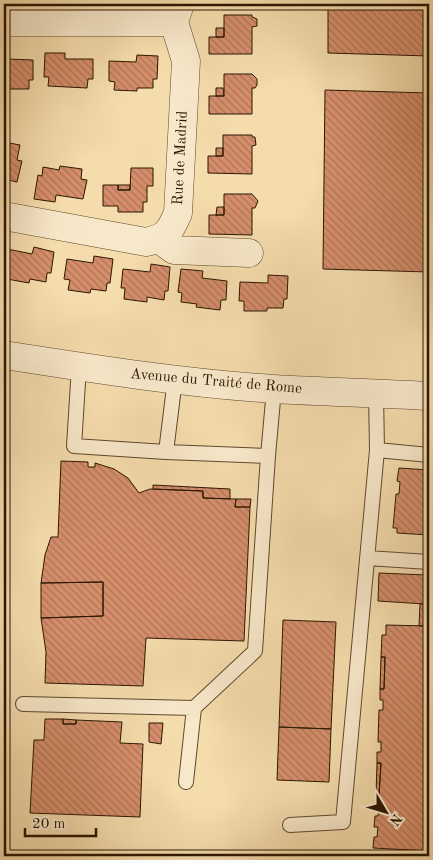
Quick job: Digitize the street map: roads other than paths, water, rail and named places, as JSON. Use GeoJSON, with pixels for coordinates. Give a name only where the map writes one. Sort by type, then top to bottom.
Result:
{"type":"FeatureCollection","features":[{"type":"Feature","properties":{"kind":"street"},"geometry":{"type":"LineString","coordinates":[[4,22],[177,13]]}},
{"type":"Feature","properties":{"kind":"street","name":"Rue de Madrid"},"geometry":{"type":"LineString","coordinates":[[159,239],[172,228],[178,213],[186,61],[177,13]]}},
{"type":"Feature","properties":{"kind":"street"},"geometry":{"type":"LineString","coordinates":[[4,216],[146,242],[159,239],[174,250],[249,253]]}},
{"type":"Feature","properties":{"kind":"street","name":"Avenue du Traité de Rome"},"geometry":{"type":"LineString","coordinates":[[4,355],[175,379],[274,389],[429,396]]}},
{"type":"Feature","properties":{"kind":"lane"},"geometry":{"type":"LineString","coordinates":[[79,366],[74,446],[268,456]]}},
{"type":"Feature","properties":{"kind":"lane"},"geometry":{"type":"LineString","coordinates":[[166,452],[175,379]]}},
{"type":"Feature","properties":{"kind":"lane"},"geometry":{"type":"LineString","coordinates":[[186,782],[194,708],[255,650],[274,389]]}},
{"type":"Feature","properties":{"kind":"lane"},"geometry":{"type":"LineString","coordinates":[[290,825],[343,822],[377,450],[376,393]]}},
{"type":"Feature","properties":{"kind":"lane"},"geometry":{"type":"LineString","coordinates":[[377,450],[429,455]]}},
{"type":"Feature","properties":{"kind":"lane"},"geometry":{"type":"LineString","coordinates":[[367,558],[429,562]]}},
{"type":"Feature","properties":{"kind":"lane"},"geometry":{"type":"LineString","coordinates":[[23,704],[194,708]]}}]}
